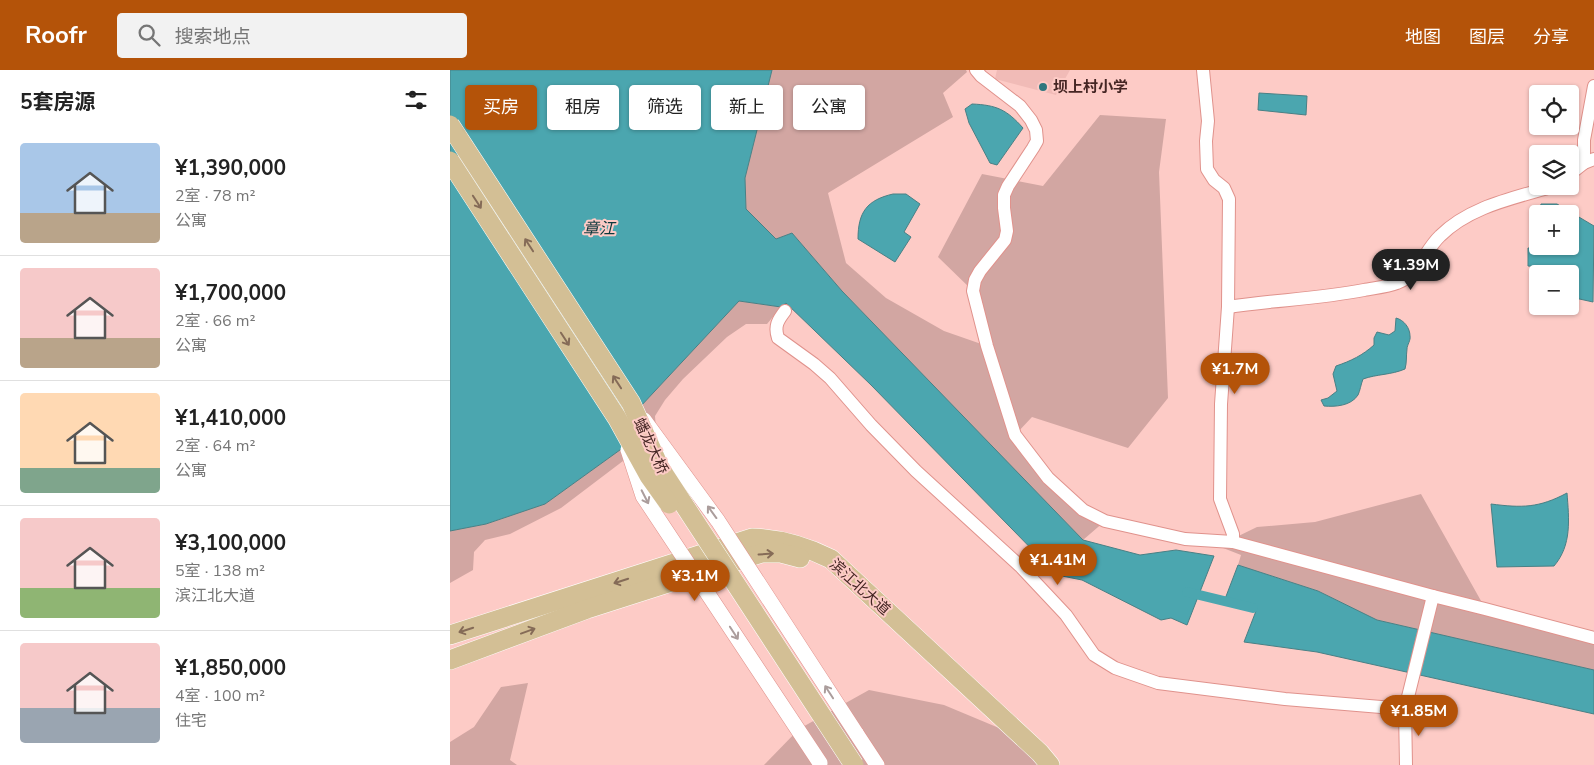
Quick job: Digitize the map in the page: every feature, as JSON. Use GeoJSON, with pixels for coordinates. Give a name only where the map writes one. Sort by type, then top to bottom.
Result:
{"type":"FeatureCollection","features":[{"type":"Feature","properties":{"kind":"main road","name":"蟠龙大桥"},"geometry":{"type":"LineString","coordinates":[[450,125],[631,403],[660,468],[854,765]]}},
{"type":"Feature","properties":{"kind":"main road","name":"蟠龙大桥"},"geometry":{"type":"LineString","coordinates":[[450,161],[617,418],[649,476],[695,540],[840,765]]}},
{"type":"Feature","properties":{"kind":"main road","name":"滨江北大道"},"geometry":{"type":"LineString","coordinates":[[450,635],[752,538],[793,543],[831,559],[1040,753],[1050,765]]}},
{"type":"Feature","properties":{"kind":"main road","name":"滨江北大道"},"geometry":{"type":"LineString","coordinates":[[450,660],[596,606],[762,553],[781,553],[803,558],[825,569],[1037,765]]}},
{"type":"Feature","properties":{"kind":"street"},"geometry":{"type":"LineString","coordinates":[[976,70],[1020,106],[1036,130],[1037,141],[1004,195],[1008,231],[1005,240],[980,271],[975,280],[973,291],[987,346],[1015,435],[1048,478],[1082,510],[1105,521],[1185,539],[1233,542],[1594,638]]}},
{"type":"Feature","properties":{"kind":"street"},"geometry":{"type":"LineString","coordinates":[[1202,70],[1208,121],[1206,141],[1207,169],[1214,180],[1224,188],[1229,199],[1228,307],[1221,404],[1220,499],[1233,534],[1233,542]]}},
{"type":"Feature","properties":{"kind":"street"},"geometry":{"type":"LineString","coordinates":[[1589,161],[1584,140],[1594,86]]}},
{"type":"Feature","properties":{"kind":"street"},"geometry":{"type":"LineString","coordinates":[[1228,307],[1318,298],[1396,284],[1408,277],[1420,264],[1439,237],[1470,214],[1529,193]]}},
{"type":"Feature","properties":{"kind":"street"},"geometry":{"type":"LineString","coordinates":[[785,311],[777,321],[776,331],[778,338],[830,378],[916,471],[1020,566],[1066,615],[1094,655],[1115,668],[1158,683],[1285,699],[1405,709]]}},
{"type":"Feature","properties":{"kind":"street"},"geometry":{"type":"LineString","coordinates":[[631,403],[718,521],[878,765]]}},
{"type":"Feature","properties":{"kind":"street"},"geometry":{"type":"LineString","coordinates":[[617,418],[643,496],[820,764]]}},
{"type":"Feature","properties":{"kind":"street"},"geometry":{"type":"LineString","coordinates":[[1406,765],[1405,709],[1433,596]]}},
{"type":"Feature","properties":{"kind":"shaded area"},"geometry":{"type":"Polygon","coordinates":[[[772,70],[966,70],[967,72],[943,93],[953,117],[828,193],[846,263],[886,298],[944,331],[987,346],[973,291],[938,257],[982,174],[1043,186],[1100,115],[1166,119],[1159,172],[1168,398],[1128,448],[1032,417],[1015,435],[1048,478],[1105,521],[1083,540],[842,291],[792,233],[776,239],[746,209],[745,178],[757,130],[783,130],[783,85],[768,85],[772,70]]]}},
{"type":"Feature","properties":{"kind":"shaded area","name":"坝上村小学"},"geometry":{"type":"Polygon","coordinates":[[[997,70],[1070,70],[1056,95],[995,79],[997,70]]]}},
{"type":"Feature","properties":{"kind":"shaded area"},"geometry":{"type":"Polygon","coordinates":[[[739,301],[781,307],[767,324],[746,324],[727,337],[683,379],[665,400],[655,416],[656,429],[642,453],[623,461],[561,508],[510,534],[485,540],[474,552],[473,570],[450,583],[450,531],[486,524],[545,504],[631,442],[640,407],[739,301]]]}},
{"type":"Feature","properties":{"kind":"shaded area"},"geometry":{"type":"Polygon","coordinates":[[[1421,494],[1485,608],[1594,638],[1594,670],[1377,620],[1318,591],[1238,565],[1241,555],[1218,546],[1257,527],[1315,522],[1421,494]]]}},
{"type":"Feature","properties":{"kind":"shaded area"},"geometry":{"type":"Polygon","coordinates":[[[528,683],[510,760],[517,765],[450,765],[450,742],[474,727],[501,687],[528,683]]]}},
{"type":"Feature","properties":{"kind":"shaded area"},"geometry":{"type":"Polygon","coordinates":[[[869,690],[944,705],[1011,733],[1049,765],[764,765],[799,729],[869,690]]]}},
{"type":"Feature","properties":{"kind":"water","name":"章江"},"geometry":{"type":"Polygon","coordinates":[[[450,70],[772,70],[768,85],[711,85],[711,130],[757,130],[745,178],[746,209],[776,239],[792,233],[842,291],[1083,540],[1140,555],[1176,550],[1214,556],[1187,625],[1171,618],[1161,620],[1082,580],[1057,575],[871,385],[786,303],[781,307],[739,301],[640,407],[631,442],[545,504],[486,524],[450,531],[450,70]]]}},
{"type":"Feature","properties":{"kind":"water"},"geometry":{"type":"Polygon","coordinates":[[[1259,93],[1307,96],[1306,115],[1258,110],[1259,93]]]}},
{"type":"Feature","properties":{"kind":"water"},"geometry":{"type":"Polygon","coordinates":[[[972,104],[995,107],[1012,117],[1023,128],[997,165],[990,163],[969,123],[965,109],[972,104]]]}},
{"type":"Feature","properties":{"kind":"water"},"geometry":{"type":"Polygon","coordinates":[[[893,194],[906,194],[920,204],[904,232],[911,237],[895,262],[858,239],[862,214],[870,204],[893,194]]]}},
{"type":"Feature","properties":{"kind":"water"},"geometry":{"type":"Polygon","coordinates":[[[1557,204],[1559,205],[1541,205],[1557,204]]]}},
{"type":"Feature","properties":{"kind":"water"},"geometry":{"type":"Polygon","coordinates":[[[1579,217],[1594,226],[1593,302],[1579,299],[1579,265],[1528,266],[1528,248],[1529,255],[1579,255],[1579,217]]]}},
{"type":"Feature","properties":{"kind":"water"},"geometry":{"type":"Polygon","coordinates":[[[1396,318],[1404,322],[1410,333],[1405,369],[1363,379],[1358,395],[1351,402],[1338,406],[1324,406],[1321,400],[1328,398],[1337,391],[1333,374],[1336,366],[1370,349],[1374,345],[1374,338],[1377,332],[1389,335],[1395,331],[1396,318]]]}},
{"type":"Feature","properties":{"kind":"water"},"geometry":{"type":"Polygon","coordinates":[[[1567,493],[1569,522],[1567,541],[1560,558],[1554,566],[1497,567],[1491,504],[1530,506],[1548,502],[1567,493]]]}},
{"type":"Feature","properties":{"kind":"water"},"geometry":{"type":"Polygon","coordinates":[[[1238,565],[1318,591],[1377,620],[1594,670],[1594,714],[1317,652],[1244,642],[1256,611],[1225,599],[1238,565]]]}},
{"type":"Feature","properties":{"kind":"waterway"},"geometry":{"type":"LineString","coordinates":[[1187,592],[1253,608]]}},
{"type":"Feature","properties":{"kind":"place","name":"坝上村小学"},"geometry":{"type":"Point","coordinates":[1043,87]}}]}
